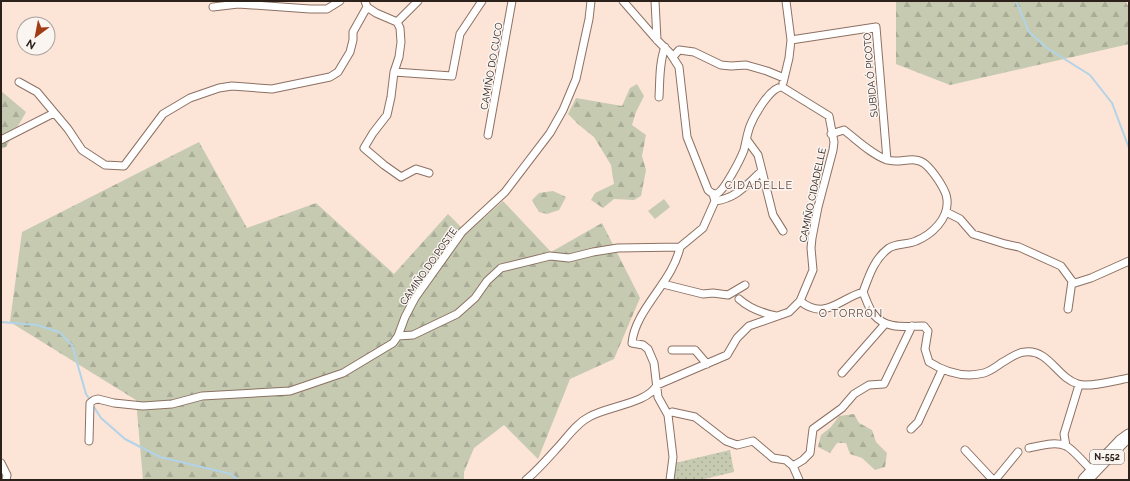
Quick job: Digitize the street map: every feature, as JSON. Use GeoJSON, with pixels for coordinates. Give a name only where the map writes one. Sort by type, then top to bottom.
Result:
{"type":"FeatureCollection","features":[{"type":"Feature","properties":{"kind":"highway","name":"N-552"},"geometry":{"type":"LineString","coordinates":[[1090,477],[1122,441],[1129,436]]}},
{"type":"Feature","properties":{"kind":"street"},"geometry":{"type":"LineString","coordinates":[[213,7],[238,4],[327,9],[340,1]]}},
{"type":"Feature","properties":{"kind":"street"},"geometry":{"type":"LineString","coordinates":[[397,22],[418,1]]}},
{"type":"Feature","properties":{"kind":"street"},"geometry":{"type":"LineString","coordinates":[[394,72],[452,76],[460,34],[482,1]]}},
{"type":"Feature","properties":{"kind":"street","name":"CAMIÑO DO CUCO"},"geometry":{"type":"LineString","coordinates":[[488,135],[512,1]]}},
{"type":"Feature","properties":{"kind":"street","name":"CAMIÑO DO POSTE"},"geometry":{"type":"LineString","coordinates":[[89,440],[90,403],[94,400],[98,399],[114,404],[143,406],[172,404],[202,396],[290,391],[343,373],[393,343],[398,336],[405,317],[415,298],[462,232],[505,192],[550,133],[563,110],[576,79],[589,19],[591,1]]}},
{"type":"Feature","properties":{"kind":"street"},"geometry":{"type":"LineString","coordinates":[[623,1],[673,57],[678,67],[687,137],[708,190],[713,194],[715,201],[703,228],[680,247],[678,255],[663,284],[637,323],[633,334],[632,343],[643,345],[648,349],[654,363],[657,385],[656,391],[668,415],[673,457],[670,480]]}},
{"type":"Feature","properties":{"kind":"street"},"geometry":{"type":"LineString","coordinates":[[655,1],[657,40]]}},
{"type":"Feature","properties":{"kind":"street"},"geometry":{"type":"LineString","coordinates":[[713,194],[719,192],[738,161],[747,140],[750,126],[763,103],[776,89],[782,87],[789,58],[791,40],[786,1]]}},
{"type":"Feature","properties":{"kind":"street"},"geometry":{"type":"LineString","coordinates":[[19,82],[37,92],[68,129],[82,150],[105,165],[124,166],[163,114],[190,98],[219,88],[232,86],[272,89],[330,77],[338,72],[350,52],[354,32],[366,4],[376,13],[397,22],[400,28],[401,42],[399,57],[394,72],[387,115],[364,148],[401,177],[416,169],[429,173]]}},
{"type":"Feature","properties":{"kind":"street","name":"SUBIDA Ó PICOTO"},"geometry":{"type":"LineString","coordinates":[[791,40],[876,27],[887,160]]}},
{"type":"Feature","properties":{"kind":"street"},"geometry":{"type":"LineString","coordinates":[[659,97],[661,60],[664,47]]}},
{"type":"Feature","properties":{"kind":"street"},"geometry":{"type":"LineString","coordinates":[[673,57],[679,50],[694,52],[722,65],[746,65],[784,78]]}},
{"type":"Feature","properties":{"kind":"street","name":"CAMIÑO CIDADELLE"},"geometry":{"type":"LineString","coordinates":[[782,87],[829,116],[831,134],[834,142],[818,206],[812,238],[811,248],[813,270],[800,301]]}},
{"type":"Feature","properties":{"kind":"street"},"geometry":{"type":"LineString","coordinates":[[1,140],[54,113]]}},
{"type":"Feature","properties":{"kind":"street"},"geometry":{"type":"LineString","coordinates":[[831,134],[844,130],[877,155],[887,160],[895,162],[914,160],[924,163],[931,169],[944,189],[947,200],[946,212],[936,228],[928,235],[914,242],[901,244],[890,248],[879,258],[871,271],[863,292],[873,314],[885,324],[899,326],[924,326],[928,331],[925,349],[929,362],[942,370],[965,376],[985,373],[1024,352],[1035,352],[1043,356],[1071,381],[1079,385],[1129,378]]}},
{"type":"Feature","properties":{"kind":"street"},"geometry":{"type":"LineString","coordinates":[[747,140],[758,155],[773,215],[783,231]]}},
{"type":"Feature","properties":{"kind":"street"},"geometry":{"type":"LineString","coordinates":[[715,201],[727,200],[738,193],[762,171]]}},
{"type":"Feature","properties":{"kind":"street"},"geometry":{"type":"LineString","coordinates":[[946,212],[960,219],[973,234],[1005,244],[1019,246],[1061,266],[1072,281],[1078,283],[1129,261]]}},
{"type":"Feature","properties":{"kind":"street"},"geometry":{"type":"LineString","coordinates":[[398,336],[413,335],[458,314],[475,298],[487,281],[501,268],[550,256],[569,258],[618,248],[680,247]]}},
{"type":"Feature","properties":{"kind":"street"},"geometry":{"type":"LineString","coordinates":[[1068,309],[1072,281]]}},
{"type":"Feature","properties":{"kind":"street"},"geometry":{"type":"LineString","coordinates":[[663,284],[703,294],[713,293],[728,295],[745,285]]}},
{"type":"Feature","properties":{"kind":"street"},"geometry":{"type":"LineString","coordinates":[[526,480],[540,467],[577,426],[588,417],[604,410],[629,403],[654,391],[657,385],[727,355],[737,338],[749,326],[789,312],[800,301],[808,307],[820,310],[863,292]]}},
{"type":"Feature","properties":{"kind":"street"},"geometry":{"type":"LineString","coordinates":[[739,299],[746,305],[756,310],[776,316]]}},
{"type":"Feature","properties":{"kind":"street"},"geometry":{"type":"LineString","coordinates":[[842,373],[885,324]]}},
{"type":"Feature","properties":{"kind":"street"},"geometry":{"type":"LineString","coordinates":[[793,466],[803,460],[810,453],[813,429],[842,408],[854,394],[869,386],[884,384],[912,326]]}},
{"type":"Feature","properties":{"kind":"street"},"geometry":{"type":"LineString","coordinates":[[672,350],[695,350],[707,364]]}},
{"type":"Feature","properties":{"kind":"street"},"geometry":{"type":"LineString","coordinates":[[911,429],[918,422],[942,370]]}},
{"type":"Feature","properties":{"kind":"street"},"geometry":{"type":"LineString","coordinates":[[1079,385],[1064,434],[1066,446],[1090,477]]}},
{"type":"Feature","properties":{"kind":"street"},"geometry":{"type":"LineString","coordinates":[[672,412],[695,418],[726,441],[737,445],[753,441],[773,458],[786,460],[793,466],[799,480]]}},
{"type":"Feature","properties":{"kind":"street"},"geometry":{"type":"LineString","coordinates":[[1029,448],[1058,444],[1066,446]]}},
{"type":"Feature","properties":{"kind":"street"},"geometry":{"type":"LineString","coordinates":[[966,450],[994,480],[1018,452]]}},
{"type":"Feature","properties":{"kind":"street"},"geometry":{"type":"LineString","coordinates":[[1,463],[7,475],[6,480]]}},
{"type":"Feature","properties":{"kind":"green space"},"geometry":{"type":"Polygon","coordinates":[[[896,1],[1125,1],[1129,7],[1129,44],[950,85],[896,64],[896,1]]]}},
{"type":"Feature","properties":{"kind":"green space"},"geometry":{"type":"Polygon","coordinates":[[[637,84],[644,96],[636,112],[632,125],[646,135],[642,156],[646,170],[641,196],[634,200],[614,199],[603,208],[591,200],[595,193],[614,184],[611,165],[594,137],[568,114],[576,98],[622,106],[630,88],[637,84]]]}},
{"type":"Feature","properties":{"kind":"green space"},"geometry":{"type":"Polygon","coordinates":[[[1,91],[26,112],[6,147],[1,149],[1,91]]]}},
{"type":"Feature","properties":{"kind":"green space"},"geometry":{"type":"Polygon","coordinates":[[[199,142],[247,228],[316,203],[394,274],[448,214],[467,233],[503,201],[551,252],[602,223],[640,298],[614,359],[570,379],[538,459],[504,425],[474,448],[464,472],[464,480],[143,480],[136,400],[10,322],[22,232],[199,142]]]}},
{"type":"Feature","properties":{"kind":"green space"},"geometry":{"type":"Polygon","coordinates":[[[553,191],[566,197],[559,210],[547,214],[539,212],[532,200],[539,193],[553,191]]]}},
{"type":"Feature","properties":{"kind":"green space"},"geometry":{"type":"Polygon","coordinates":[[[664,199],[670,207],[655,219],[648,211],[664,199]]]}},
{"type":"Feature","properties":{"kind":"green space"},"geometry":{"type":"Polygon","coordinates":[[[854,414],[859,423],[872,430],[876,442],[887,453],[885,467],[875,470],[862,458],[850,454],[846,443],[837,443],[830,453],[818,447],[821,435],[831,427],[839,416],[854,414]]]}},
{"type":"Feature","properties":{"kind":"green space"},"geometry":{"type":"Polygon","coordinates":[[[730,450],[734,472],[700,480],[674,480],[675,463],[730,450]]]}},
{"type":"Feature","properties":{"kind":"waterway"},"geometry":{"type":"LineString","coordinates":[[1016,1],[1029,32],[1047,48],[1090,75],[1112,103],[1129,148]]}},
{"type":"Feature","properties":{"kind":"waterway"},"geometry":{"type":"LineString","coordinates":[[1,322],[37,325],[59,332],[72,345],[86,394],[90,400]]}},
{"type":"Feature","properties":{"kind":"waterway"},"geometry":{"type":"LineString","coordinates":[[92,404],[101,418],[125,439],[160,457],[231,474],[238,480]]}},
{"type":"Feature","properties":{"kind":"district","name":"CIDADELLE"},"geometry":{"type":"Point","coordinates":[759,185]}},
{"type":"Feature","properties":{"kind":"district","name":"O TORRÓN"},"geometry":{"type":"Point","coordinates":[851,313]}}]}
